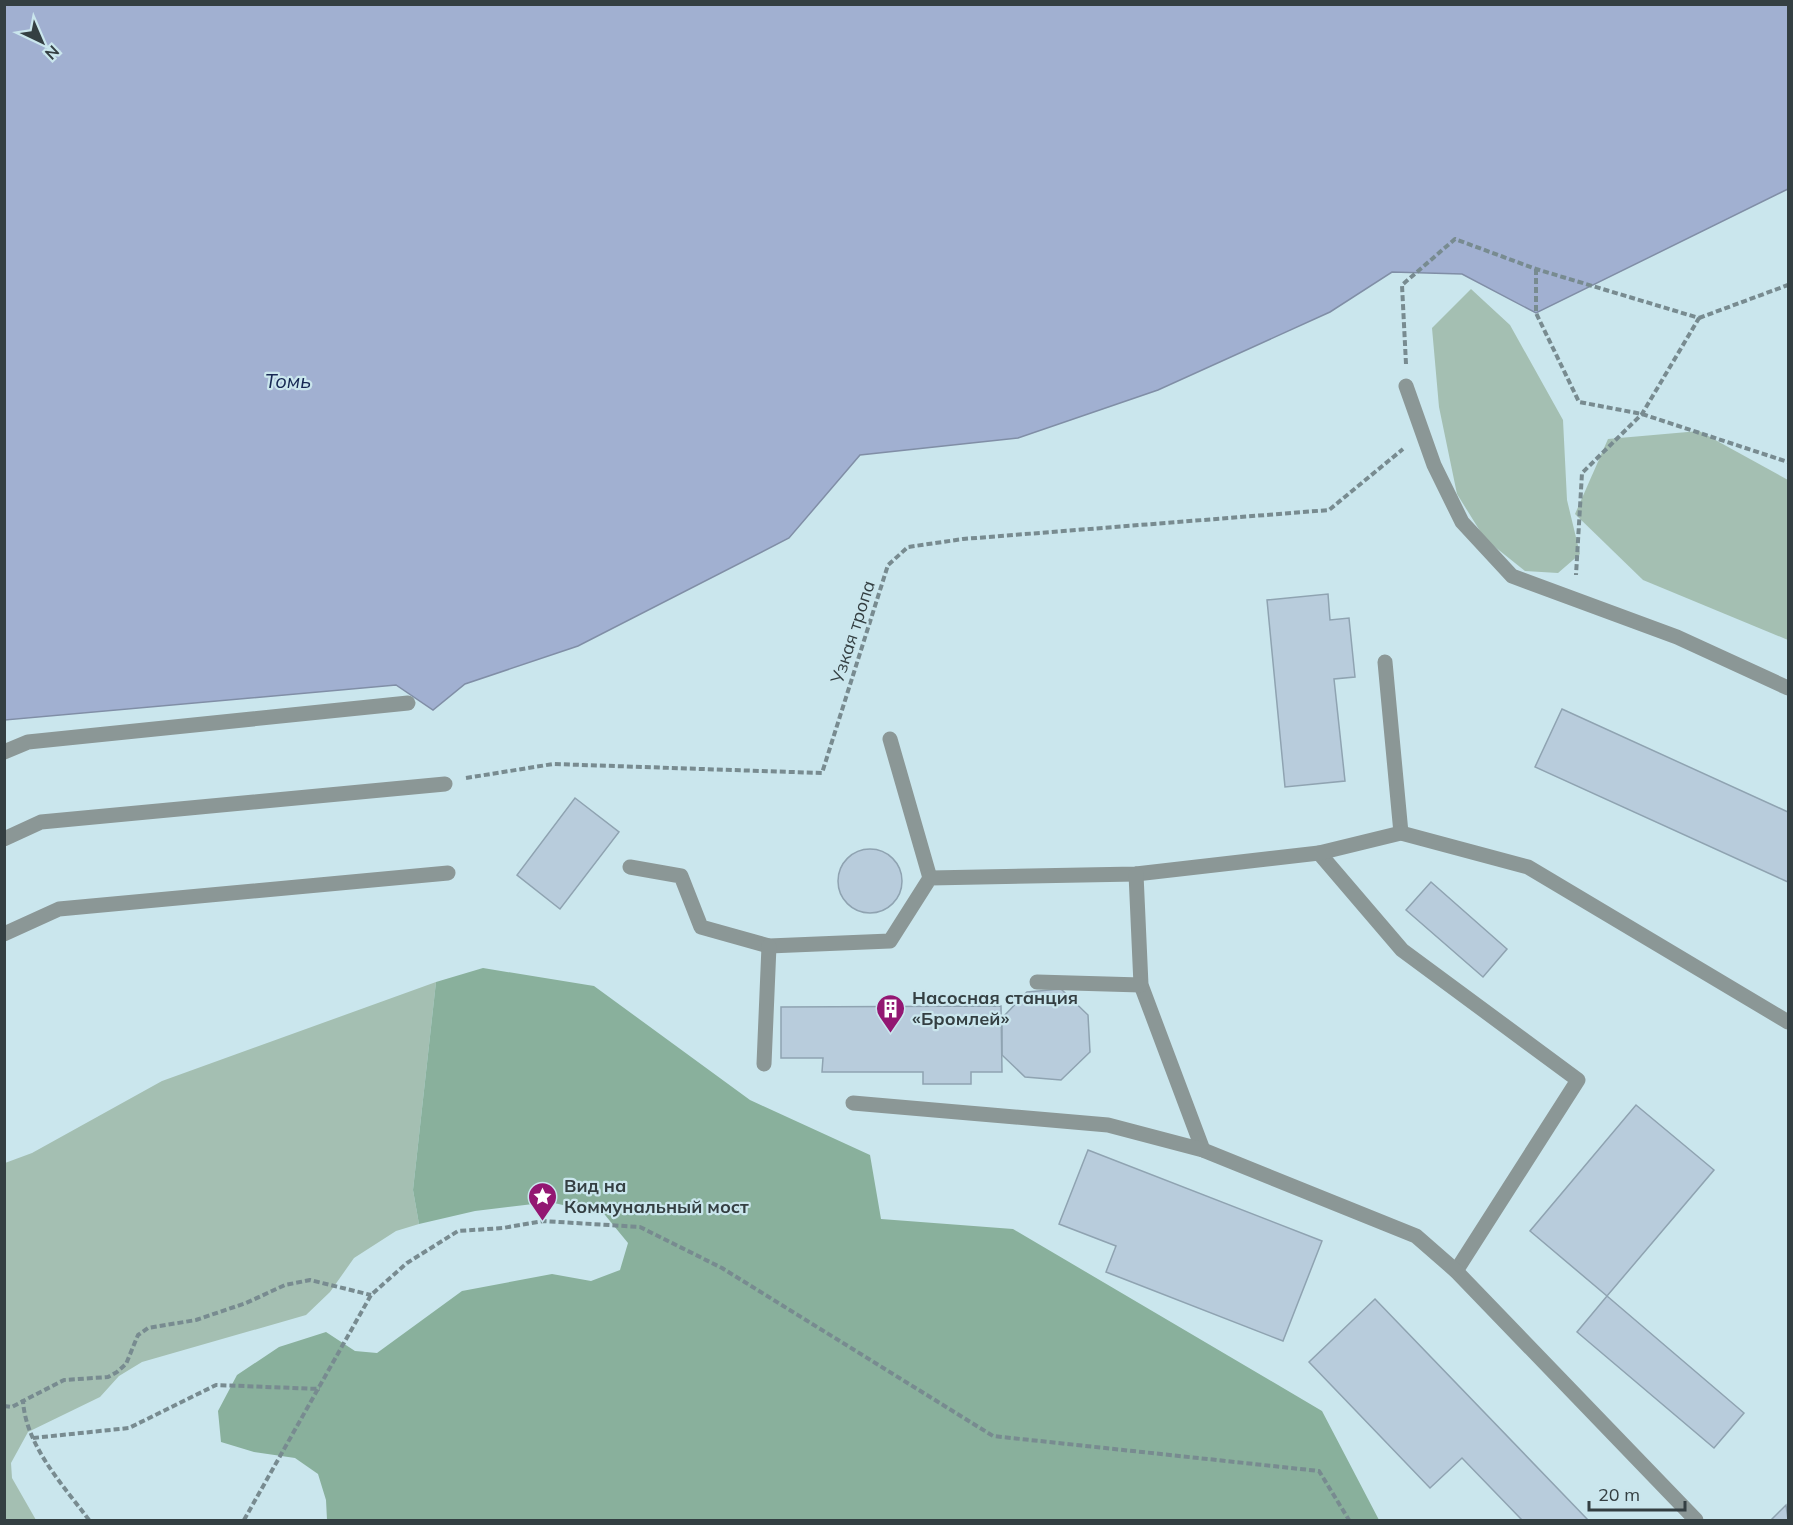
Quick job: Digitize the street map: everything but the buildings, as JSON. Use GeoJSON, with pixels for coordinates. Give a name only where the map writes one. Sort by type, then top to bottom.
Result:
{"type":"FeatureCollection","features":[{"type":"Feature","properties":{"kind":"lane"},"geometry":{"type":"LineString","coordinates":[[1406,386],[1434,465],[1462,522],[1512,576],[1677,637],[1788,688]]}},
{"type":"Feature","properties":{"kind":"lane"},"geometry":{"type":"LineString","coordinates":[[1385,662],[1401,833]]}},
{"type":"Feature","properties":{"kind":"lane"},"geometry":{"type":"LineString","coordinates":[[4,752],[28,742],[408,703]]}},
{"type":"Feature","properties":{"kind":"lane"},"geometry":{"type":"LineString","coordinates":[[630,867],[681,876],[701,927],[769,946],[890,941],[930,879],[890,739]]}},
{"type":"Feature","properties":{"kind":"lane"},"geometry":{"type":"LineString","coordinates":[[4,839],[41,822],[445,783]]}},
{"type":"Feature","properties":{"kind":"lane"},"geometry":{"type":"LineString","coordinates":[[930,879],[1136,874],[1319,853],[1401,833],[1528,867],[1788,1022]]}},
{"type":"Feature","properties":{"kind":"lane"},"geometry":{"type":"LineString","coordinates":[[1319,853],[1402,950],[1578,1080],[1456,1271]]}},
{"type":"Feature","properties":{"kind":"lane"},"geometry":{"type":"LineString","coordinates":[[4,933],[59,909],[448,873]]}},
{"type":"Feature","properties":{"kind":"lane"},"geometry":{"type":"LineString","coordinates":[[1136,874],[1141,985],[1203,1150]]}},
{"type":"Feature","properties":{"kind":"lane"},"geometry":{"type":"LineString","coordinates":[[764,1064],[769,946]]}},
{"type":"Feature","properties":{"kind":"lane"},"geometry":{"type":"LineString","coordinates":[[1037,982],[1141,985]]}},
{"type":"Feature","properties":{"kind":"lane"},"geometry":{"type":"LineString","coordinates":[[853,1103],[1108,1125],[1203,1150],[1416,1236],[1456,1271],[1696,1521]]}},
{"type":"Feature","properties":{"kind":"path"},"geometry":{"type":"LineString","coordinates":[[1406,386],[1402,285],[1455,239],[1536,269],[1699,318],[1788,285]]}},
{"type":"Feature","properties":{"kind":"path"},"geometry":{"type":"LineString","coordinates":[[1536,269],[1536,313],[1580,402],[1641,414],[1788,462]]}},
{"type":"Feature","properties":{"kind":"path"},"geometry":{"type":"LineString","coordinates":[[1575,599],[1582,474],[1641,414],[1699,318]]}},
{"type":"Feature","properties":{"kind":"path","name":"Узкая тропа"},"geometry":{"type":"LineString","coordinates":[[445,783],[489,772],[553,764],[822,773],[888,565],[908,547],[963,539],[1329,510],[1423,433]]}},
{"type":"Feature","properties":{"kind":"path"},"geometry":{"type":"LineString","coordinates":[[244,1521],[371,1295],[407,1263],[458,1231],[503,1228],[543,1221],[640,1227],[722,1268],[993,1436],[1319,1471],[1349,1521]]}},
{"type":"Feature","properties":{"kind":"path"},"geometry":{"type":"LineString","coordinates":[[4,1406],[12,1407],[63,1380],[108,1377],[126,1364],[138,1335],[148,1328],[196,1320],[246,1303],[285,1285],[310,1280],[371,1295]]}},
{"type":"Feature","properties":{"kind":"path"},"geometry":{"type":"LineString","coordinates":[[33,1438],[129,1428],[216,1385],[320,1389]]}},
{"type":"Feature","properties":{"kind":"path"},"geometry":{"type":"LineString","coordinates":[[23,1401],[24,1420],[33,1438],[51,1469],[89,1521]]}},
{"type":"Feature","properties":{"kind":"green space"},"geometry":{"type":"Polygon","coordinates":[[[1471,289],[1510,325],[1563,420],[1567,500],[1580,554],[1558,573],[1525,571],[1485,539],[1457,494],[1439,407],[1432,328],[1471,289]]]}},
{"type":"Feature","properties":{"kind":"green space"},"geometry":{"type":"Polygon","coordinates":[[[1699,431],[1788,480],[1788,640],[1643,580],[1575,514],[1608,439],[1699,431]]]}},
{"type":"Feature","properties":{"kind":"green space"},"geometry":{"type":"Polygon","coordinates":[[[483,968],[594,986],[750,1100],[870,1155],[881,1219],[1013,1229],[1322,1411],[1379,1520],[327,1520],[326,1500],[318,1474],[295,1458],[254,1452],[221,1442],[218,1411],[237,1375],[279,1347],[326,1332],[355,1351],[377,1353],[462,1291],[552,1274],[591,1281],[620,1270],[628,1243],[605,1215],[550,1202],[475,1211],[419,1224],[413,1190],[436,982],[483,968]]]}},
{"type":"Feature","properties":{"kind":"green space"},"geometry":{"type":"Polygon","coordinates":[[[436,982],[413,1190],[419,1224],[396,1231],[354,1258],[330,1292],[306,1315],[142,1362],[119,1376],[100,1397],[28,1432],[11,1463],[12,1478],[36,1520],[5,1520],[5,1163],[32,1153],[162,1081],[436,982]]]}},
{"type":"Feature","properties":{"kind":"water","name":"Томь"},"geometry":{"type":"Polygon","coordinates":[[[4,5],[1788,5],[1788,189],[1536,313],[1462,274],[1392,272],[1330,312],[1158,390],[1018,438],[860,455],[789,538],[578,646],[465,684],[433,710],[396,685],[5,720],[4,5]]]}},
{"type":"Feature","properties":{"kind":"place","name":"Насосная станция «Бромлей»"},"geometry":{"type":"Point","coordinates":[891,1034]}},
{"type":"Feature","properties":{"kind":"place","name":"Вид на Коммунальный мост"},"geometry":{"type":"Point","coordinates":[543,1222]}}]}
